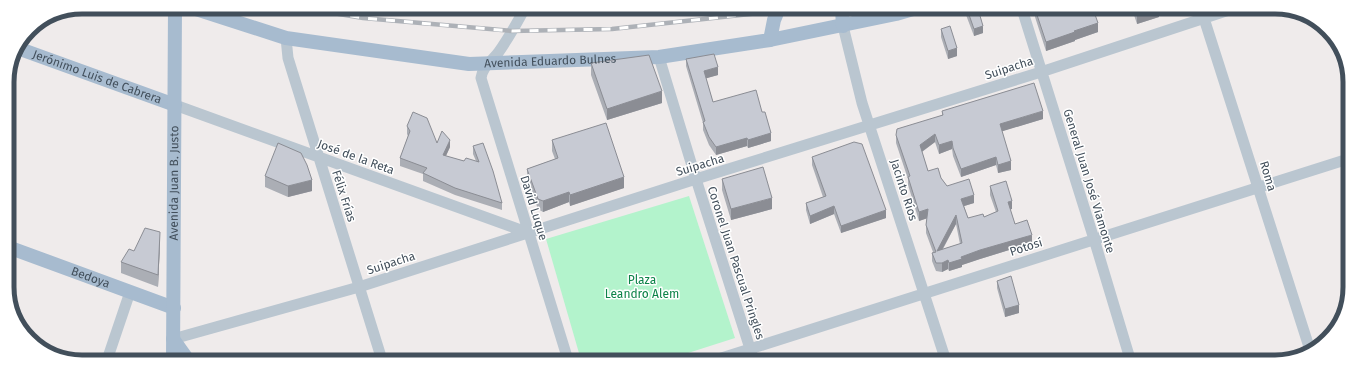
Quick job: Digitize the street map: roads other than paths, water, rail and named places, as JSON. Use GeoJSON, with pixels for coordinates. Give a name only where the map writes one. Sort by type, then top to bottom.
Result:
{"type":"FeatureCollection","features":[{"type":"Feature","properties":{"kind":"main road","name":"Avenida Juan B. Justo"},"geometry":{"type":"LineString","coordinates":[[173,355],[175,14]]}},
{"type":"Feature","properties":{"kind":"main road","name":"Avenida Eduardo Bulnes"},"geometry":{"type":"LineString","coordinates":[[212,14],[286,38],[469,64],[659,57],[770,40],[896,14]]}},
{"type":"Feature","properties":{"kind":"main road"},"geometry":{"type":"LineString","coordinates":[[770,40],[776,14]]}},
{"type":"Feature","properties":{"kind":"main road"},"geometry":{"type":"LineString","coordinates":[[842,14],[843,26]]}},
{"type":"Feature","properties":{"kind":"main road","name":"Jerónimo Luis de Cabrera"},"geometry":{"type":"LineString","coordinates":[[22,50],[175,105]]}},
{"type":"Feature","properties":{"kind":"main road","name":"Bedoya"},"geometry":{"type":"LineString","coordinates":[[14,249],[174,308]]}},
{"type":"Feature","properties":{"kind":"main road"},"geometry":{"type":"LineString","coordinates":[[173,339],[184,355]]}},
{"type":"Feature","properties":{"kind":"street"},"geometry":{"type":"LineString","coordinates":[[487,64],[498,53],[521,14]]}},
{"type":"Feature","properties":{"kind":"street","name":"General Juan José Viamonte"},"geometry":{"type":"LineString","coordinates":[[1024,14],[1129,355]]}},
{"type":"Feature","properties":{"kind":"street","name":"Suipacha"},"geometry":{"type":"LineString","coordinates":[[173,339],[359,287],[696,179],[870,126],[1041,72],[1203,14]]}},
{"type":"Feature","properties":{"kind":"street","name":"Roma"},"geometry":{"type":"LineString","coordinates":[[1203,14],[1309,346]]}},
{"type":"Feature","properties":{"kind":"street","name":"Jacinto Ríos"},"geometry":{"type":"LineString","coordinates":[[843,26],[862,103],[944,355]]}},
{"type":"Feature","properties":{"kind":"street","name":"Félix Frías"},"geometry":{"type":"LineString","coordinates":[[286,38],[288,58],[317,156],[380,355]]}},
{"type":"Feature","properties":{"kind":"street","name":"Coronel Juan Pascual Pringles"},"geometry":{"type":"LineString","coordinates":[[659,57],[752,355]]}},
{"type":"Feature","properties":{"kind":"street","name":"David Luque"},"geometry":{"type":"LineString","coordinates":[[487,64],[482,72],[481,78],[566,355]]}},
{"type":"Feature","properties":{"kind":"street","name":"José de la Reta"},"geometry":{"type":"LineString","coordinates":[[175,105],[529,233]]}},
{"type":"Feature","properties":{"kind":"street","name":"Potosí"},"geometry":{"type":"LineString","coordinates":[[731,355],[1343,161]]}},
{"type":"Feature","properties":{"kind":"street"},"geometry":{"type":"LineString","coordinates":[[109,355],[130,292]]}},
{"type":"Feature","properties":{"kind":"railway"},"geometry":{"type":"LineString","coordinates":[[339,14],[363,18],[512,31],[612,29],[750,14]]}},
{"type":"Feature","properties":{"kind":"park label","name":"Plaza Leandro Alem"},"geometry":{"type":"Point","coordinates":[642,287]}}]}
